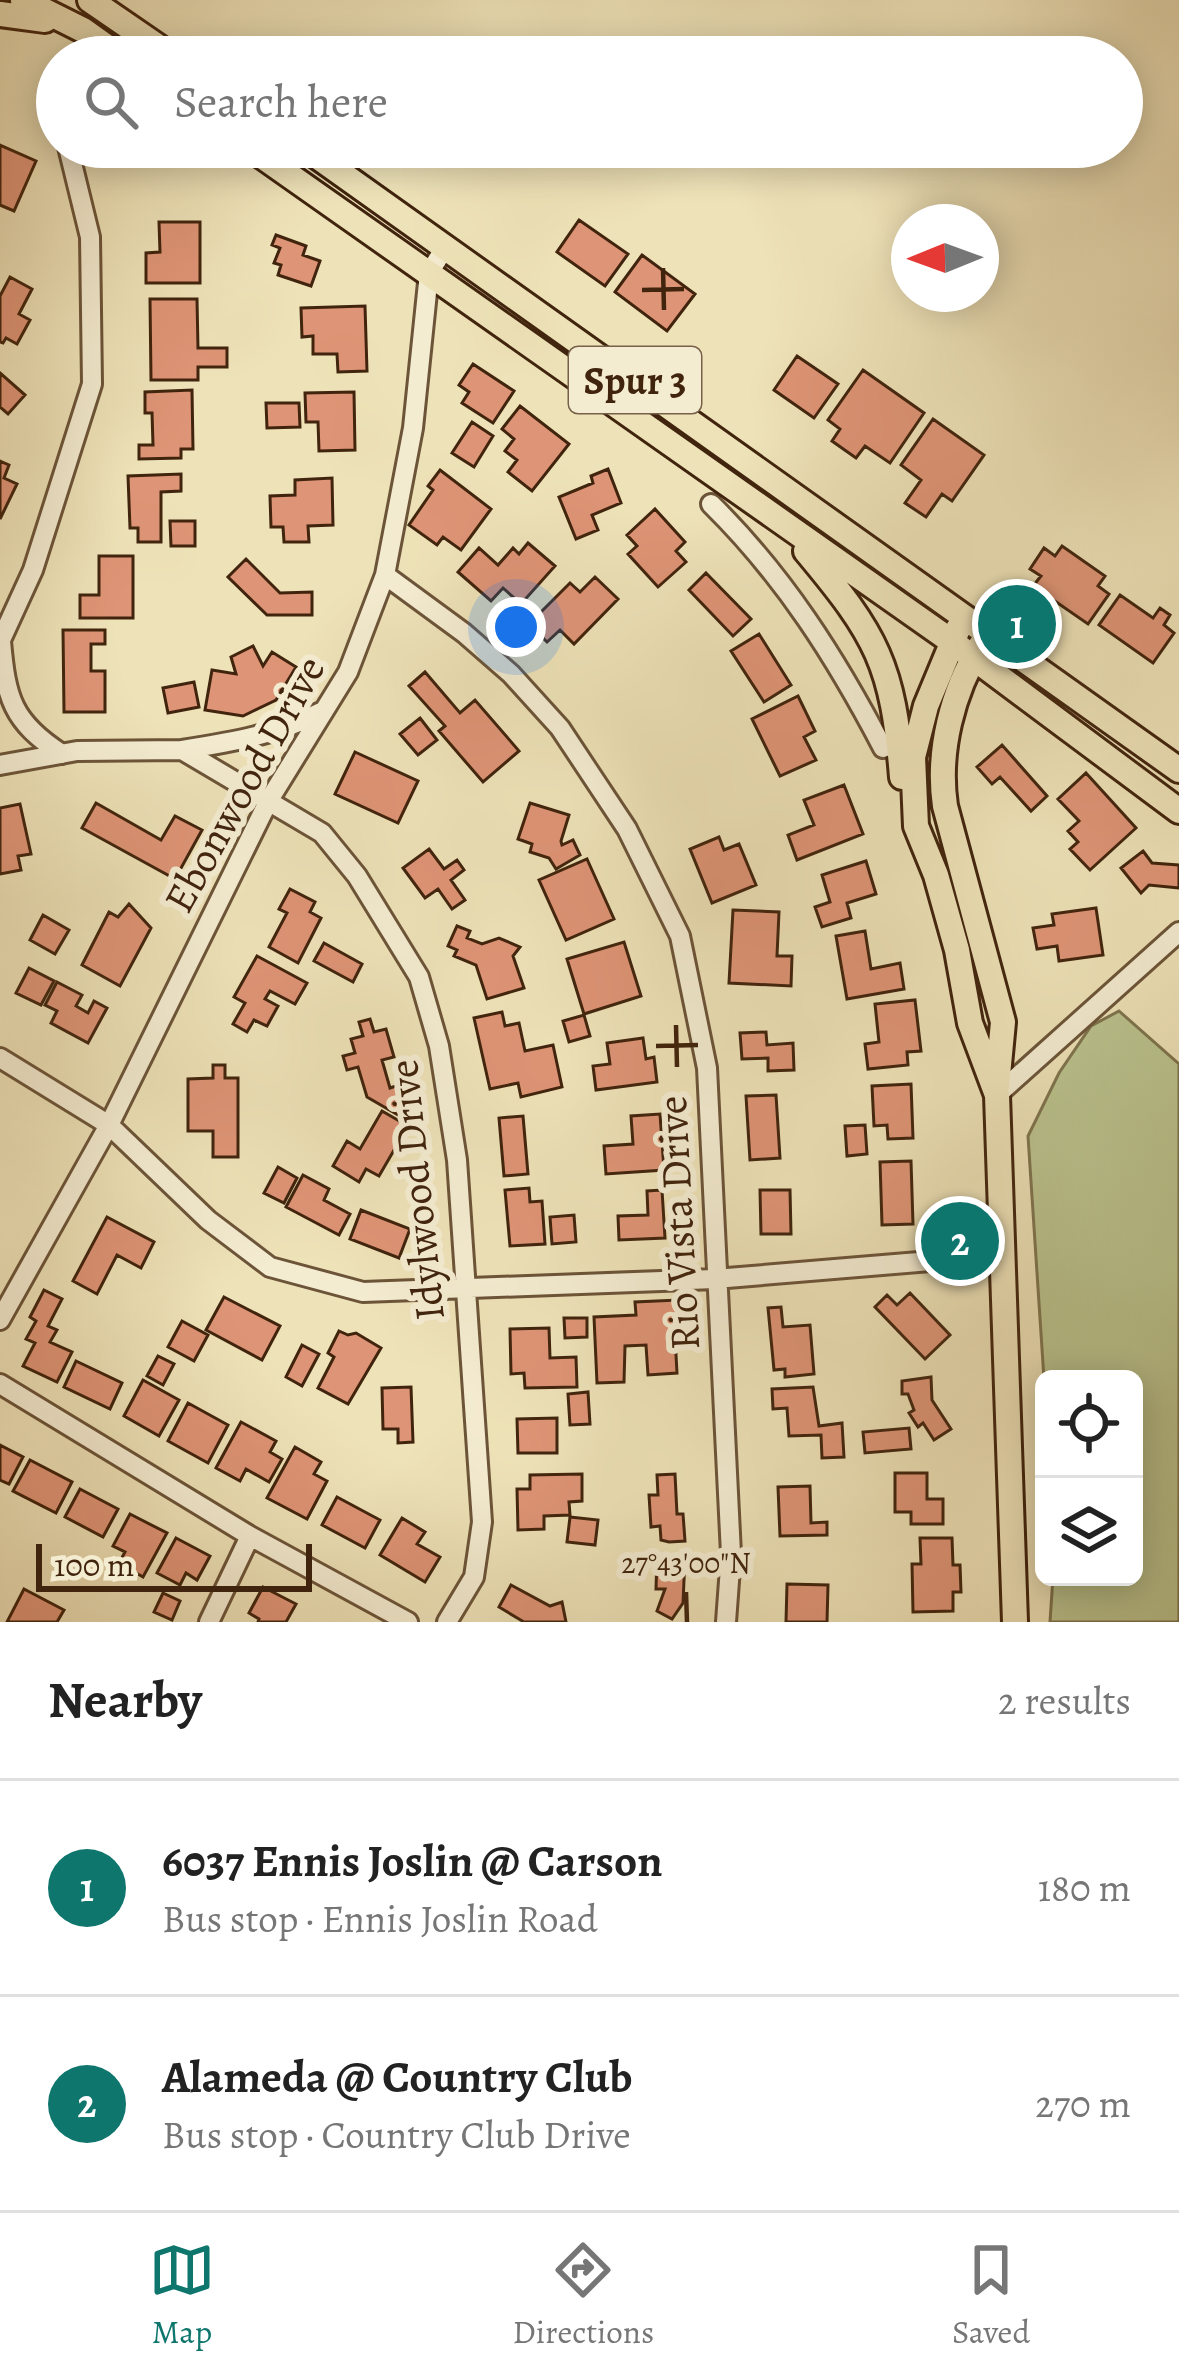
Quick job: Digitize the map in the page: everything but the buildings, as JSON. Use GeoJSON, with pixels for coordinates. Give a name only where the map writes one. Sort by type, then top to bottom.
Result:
{"type":"FeatureCollection","features":[{"type":"Feature","properties":{"kind":"main road"},"geometry":{"type":"LineString","coordinates":[[22,0],[91,36]]}},
{"type":"Feature","properties":{"kind":"main road"},"geometry":{"type":"LineString","coordinates":[[90,0],[142,36]]}},
{"type":"Feature","properties":{"kind":"main road"},"geometry":{"type":"LineString","coordinates":[[0,14],[30,16],[83,30]]}},
{"type":"Feature","properties":{"kind":"main road","name":"Spur 3"},"geometry":{"type":"LineString","coordinates":[[279,168],[951,641],[1179,811]]}},
{"type":"Feature","properties":{"kind":"main road","name":"Spur 3"},"geometry":{"type":"LineString","coordinates":[[334,168],[1179,770]]}},
{"type":"Feature","properties":{"kind":"main road"},"geometry":{"type":"LineString","coordinates":[[785,526],[856,610],[890,680],[903,790],[936,875],[957,950],[970,1023],[997,1095]]}},
{"type":"Feature","properties":{"kind":"main road"},"geometry":{"type":"LineString","coordinates":[[916,826],[913,757],[926,706],[965,617]]}},
{"type":"Feature","properties":{"kind":"main road"},"geometry":{"type":"LineString","coordinates":[[988,633],[973,658],[944,740],[940,775],[1003,1022],[997,1095],[1015,1622]]}},
{"type":"Feature","properties":{"kind":"street"},"geometry":{"type":"LineString","coordinates":[[62,754],[19,719],[4,682],[0,642],[33,570],[92,384],[90,237],[73,168]]}},
{"type":"Feature","properties":{"kind":"street","name":"Ebonwood Drive"},"geometry":{"type":"LineString","coordinates":[[0,1320],[109,1125],[269,800],[349,672],[385,575],[413,428],[429,273],[446,246]]}},
{"type":"Feature","properties":{"kind":"street"},"geometry":{"type":"LineString","coordinates":[[711,504],[798,604],[838,662],[883,748]]}},
{"type":"Feature","properties":{"kind":"street","name":"Rio Vista Drive"},"geometry":{"type":"LineString","coordinates":[[385,575],[480,646],[560,728],[627,829],[680,937],[707,1068],[731,1554],[726,1622]]}},
{"type":"Feature","properties":{"kind":"street"},"geometry":{"type":"LineString","coordinates":[[838,662],[874,640]]}},
{"type":"Feature","properties":{"kind":"street"},"geometry":{"type":"LineString","coordinates":[[0,765],[62,754],[182,749],[251,740],[325,710]]}},
{"type":"Feature","properties":{"kind":"street","name":"Idylwood Drive"},"geometry":{"type":"LineString","coordinates":[[182,749],[322,833],[357,876],[419,977],[439,1046],[457,1160],[482,1522],[474,1577],[447,1622]]}},
{"type":"Feature","properties":{"kind":"street"},"geometry":{"type":"LineString","coordinates":[[997,1095],[1179,932]]}},
{"type":"Feature","properties":{"kind":"street"},"geometry":{"type":"LineString","coordinates":[[0,1058],[109,1125],[208,1220],[270,1267],[363,1292],[715,1279],[1004,1255]]}},
{"type":"Feature","properties":{"kind":"street"},"geometry":{"type":"LineString","coordinates":[[0,1384],[250,1536],[408,1622]]}},
{"type":"Feature","properties":{"kind":"street"},"geometry":{"type":"LineString","coordinates":[[209,1622],[250,1536]]}},
{"type":"Feature","properties":{"kind":"green space"},"geometry":{"type":"Polygon","coordinates":[[[1119,1011],[1179,1064],[1179,1622],[1050,1622],[1052,1586],[1143,1586],[1143,1370],[1043,1370],[1028,1136],[1059,1073],[1091,1026],[1119,1011]]]}},
{"type":"Feature","properties":{"kind":"place","name":"6037 Ennis Joslin @ Carson"},"geometry":{"type":"Point","coordinates":[1017,624]}},
{"type":"Feature","properties":{"kind":"place","name":"Alameda @ Country Club"},"geometry":{"type":"Point","coordinates":[960,1241]}}]}
